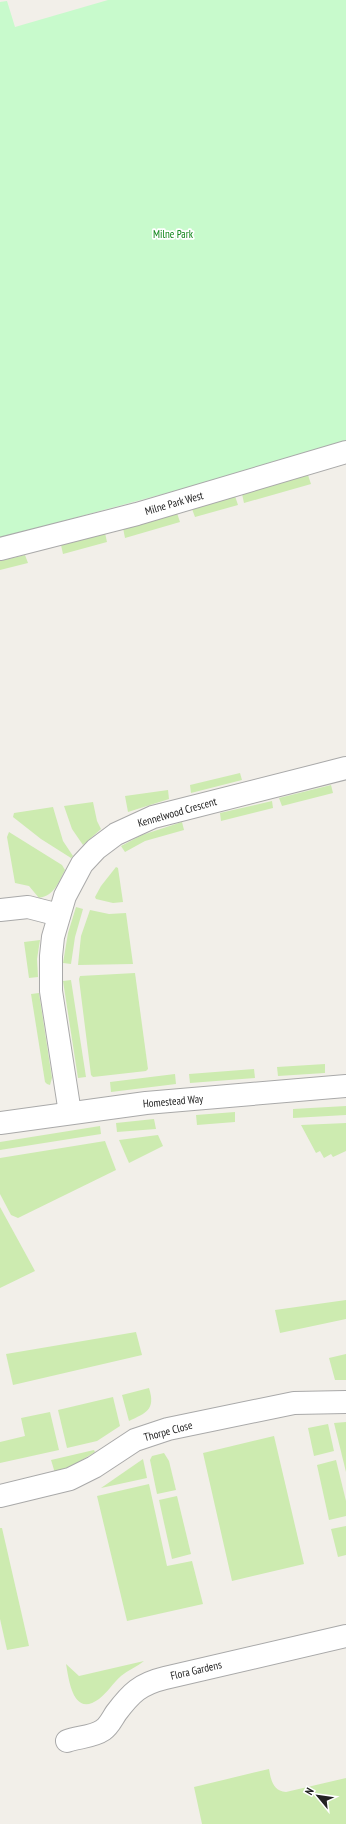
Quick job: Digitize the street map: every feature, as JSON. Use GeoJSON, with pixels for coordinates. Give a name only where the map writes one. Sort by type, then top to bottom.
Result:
{"type":"FeatureCollection","features":[{"type":"Feature","properties":{"kind":"street","name":"Milne Park West"},"geometry":{"type":"LineString","coordinates":[[0,549],[137,514],[346,452]]}},
{"type":"Feature","properties":{"kind":"street","name":"Kennelwood Crescent"},"geometry":{"type":"LineString","coordinates":[[70,1113],[50,973],[54,937],[59,915],[70,884],[87,858],[106,842],[134,825],[190,807],[346,768]]}},
{"type":"Feature","properties":{"kind":"street"},"geometry":{"type":"LineString","coordinates":[[0,910],[28,907],[59,915]]}},
{"type":"Feature","properties":{"kind":"street","name":"Homestead Way"},"geometry":{"type":"LineString","coordinates":[[0,1123],[146,1103],[346,1086]]}},
{"type":"Feature","properties":{"kind":"street","name":"Thorpe Close"},"geometry":{"type":"LineString","coordinates":[[0,1496],[70,1478],[94,1467],[135,1440],[168,1430],[294,1403],[346,1402]]}},
{"type":"Feature","properties":{"kind":"street","name":"Flora Gardens"},"geometry":{"type":"LineString","coordinates":[[67,1741],[102,1730],[107,1726],[127,1698],[137,1689],[147,1684],[173,1676],[346,1636]]}},
{"type":"Feature","properties":{"kind":"green space","name":"Milne Park"},"geometry":{"type":"Polygon","coordinates":[[[108,0],[346,0],[346,441],[200,484],[0,538],[0,2],[7,1],[15,27],[108,0]]]}},
{"type":"Feature","properties":{"kind":"green space"},"geometry":{"type":"Polygon","coordinates":[[[308,475],[311,484],[244,503],[242,494],[308,475]]]}},
{"type":"Feature","properties":{"kind":"green space"},"geometry":{"type":"Polygon","coordinates":[[[235,496],[238,505],[195,517],[192,509],[235,496]]]}},
{"type":"Feature","properties":{"kind":"green space"},"geometry":{"type":"Polygon","coordinates":[[[177,513],[180,522],[125,538],[123,528],[177,513]]]}},
{"type":"Feature","properties":{"kind":"green space"},"geometry":{"type":"Polygon","coordinates":[[[105,533],[107,542],[63,554],[61,545],[105,533]]]}},
{"type":"Feature","properties":{"kind":"green space"},"geometry":{"type":"Polygon","coordinates":[[[25,555],[28,563],[0,570],[0,561],[25,555]]]}},
{"type":"Feature","properties":{"kind":"green space"},"geometry":{"type":"Polygon","coordinates":[[[240,773],[242,780],[191,793],[190,785],[240,773]]]}},
{"type":"Feature","properties":{"kind":"green space"},"geometry":{"type":"Polygon","coordinates":[[[331,785],[333,793],[282,806],[279,798],[331,785]]]}},
{"type":"Feature","properties":{"kind":"green space"},"geometry":{"type":"Polygon","coordinates":[[[168,790],[169,799],[128,812],[125,796],[168,790]]]}},
{"type":"Feature","properties":{"kind":"green space"},"geometry":{"type":"Polygon","coordinates":[[[272,801],[273,808],[221,821],[220,813],[272,801]]]}},
{"type":"Feature","properties":{"kind":"green space"},"geometry":{"type":"Polygon","coordinates":[[[93,802],[97,821],[101,829],[83,845],[72,829],[64,806],[93,802]]]}},
{"type":"Feature","properties":{"kind":"green space"},"geometry":{"type":"Polygon","coordinates":[[[53,807],[63,841],[73,856],[71,858],[41,839],[13,817],[14,813],[53,807]]]}},
{"type":"Feature","properties":{"kind":"green space"},"geometry":{"type":"Polygon","coordinates":[[[182,822],[184,830],[145,841],[125,852],[121,846],[142,835],[182,822]]]}},
{"type":"Feature","properties":{"kind":"green space"},"geometry":{"type":"Polygon","coordinates":[[[9,832],[62,865],[65,870],[58,884],[49,894],[39,898],[29,886],[15,883],[7,837],[9,832]]]}},
{"type":"Feature","properties":{"kind":"green space"},"geometry":{"type":"Polygon","coordinates":[[[116,867],[118,868],[123,902],[113,903],[96,899],[95,897],[101,886],[116,867]]]}},
{"type":"Feature","properties":{"kind":"green space"},"geometry":{"type":"Polygon","coordinates":[[[76,907],[83,909],[75,937],[71,964],[63,963],[68,933],[76,907]]]}},
{"type":"Feature","properties":{"kind":"green space"},"geometry":{"type":"Polygon","coordinates":[[[90,910],[109,914],[126,913],[133,964],[78,965],[81,936],[90,910]]]}},
{"type":"Feature","properties":{"kind":"green space"},"geometry":{"type":"Polygon","coordinates":[[[40,940],[37,959],[38,977],[29,978],[24,942],[40,940]]]}},
{"type":"Feature","properties":{"kind":"green space"},"geometry":{"type":"Polygon","coordinates":[[[135,973],[148,1069],[146,1071],[93,1077],[91,1075],[79,979],[80,976],[135,973]]]}},
{"type":"Feature","properties":{"kind":"green space"},"geometry":{"type":"Polygon","coordinates":[[[71,980],[86,1077],[78,1078],[63,981],[71,980]]]}},
{"type":"Feature","properties":{"kind":"green space"},"geometry":{"type":"Polygon","coordinates":[[[39,993],[52,1078],[50,1085],[45,1082],[31,994],[39,993]]]}},
{"type":"Feature","properties":{"kind":"green space"},"geometry":{"type":"Polygon","coordinates":[[[325,1064],[325,1073],[278,1076],[277,1067],[325,1064]]]}},
{"type":"Feature","properties":{"kind":"green space"},"geometry":{"type":"Polygon","coordinates":[[[254,1069],[255,1078],[190,1083],[189,1074],[254,1069]]]}},
{"type":"Feature","properties":{"kind":"green space"},"geometry":{"type":"Polygon","coordinates":[[[175,1074],[176,1084],[111,1092],[110,1082],[175,1074]]]}},
{"type":"Feature","properties":{"kind":"green space"},"geometry":{"type":"Polygon","coordinates":[[[346,1106],[346,1115],[293,1118],[293,1109],[346,1106]]]}},
{"type":"Feature","properties":{"kind":"green space"},"geometry":{"type":"Polygon","coordinates":[[[235,1112],[235,1122],[197,1125],[196,1115],[235,1112]]]}},
{"type":"Feature","properties":{"kind":"green space"},"geometry":{"type":"Polygon","coordinates":[[[154,1119],[156,1129],[117,1132],[116,1123],[154,1119]]]}},
{"type":"Feature","properties":{"kind":"green space"},"geometry":{"type":"Polygon","coordinates":[[[346,1123],[346,1151],[333,1157],[331,1154],[324,1158],[320,1151],[316,1153],[301,1125],[346,1123]]]}},
{"type":"Feature","properties":{"kind":"green space"},"geometry":{"type":"Polygon","coordinates":[[[100,1126],[101,1134],[0,1150],[0,1142],[100,1126]]]}},
{"type":"Feature","properties":{"kind":"green space"},"geometry":{"type":"Polygon","coordinates":[[[158,1135],[163,1146],[129,1163],[119,1140],[158,1135]]]}},
{"type":"Feature","properties":{"kind":"green space"},"geometry":{"type":"Polygon","coordinates":[[[105,1141],[116,1170],[18,1218],[11,1215],[0,1194],[0,1158],[105,1141]]]}},
{"type":"Feature","properties":{"kind":"green space"},"geometry":{"type":"Polygon","coordinates":[[[0,1207],[35,1271],[0,1288],[0,1207]]]}},
{"type":"Feature","properties":{"kind":"green space"},"geometry":{"type":"Polygon","coordinates":[[[346,1300],[346,1319],[280,1333],[275,1310],[346,1300]]]}},
{"type":"Feature","properties":{"kind":"green space"},"geometry":{"type":"Polygon","coordinates":[[[136,1332],[142,1355],[13,1385],[6,1354],[136,1332]]]}},
{"type":"Feature","properties":{"kind":"green space"},"geometry":{"type":"Polygon","coordinates":[[[346,1354],[346,1380],[335,1380],[329,1358],[346,1354]]]}},
{"type":"Feature","properties":{"kind":"green space"},"geometry":{"type":"Polygon","coordinates":[[[149,1388],[151,1401],[148,1410],[129,1421],[122,1395],[149,1388]]]}},
{"type":"Feature","properties":{"kind":"green space"},"geometry":{"type":"Polygon","coordinates":[[[113,1397],[120,1426],[97,1441],[67,1448],[58,1410],[113,1397]]]}},
{"type":"Feature","properties":{"kind":"green space"},"geometry":{"type":"Polygon","coordinates":[[[50,1412],[59,1450],[0,1463],[0,1442],[25,1436],[21,1418],[50,1412]]]}},
{"type":"Feature","properties":{"kind":"green space"},"geometry":{"type":"Polygon","coordinates":[[[346,1422],[346,1472],[334,1423],[346,1422]]]}},
{"type":"Feature","properties":{"kind":"green space"},"geometry":{"type":"Polygon","coordinates":[[[328,1424],[334,1451],[314,1456],[308,1428],[328,1424]]]}},
{"type":"Feature","properties":{"kind":"green space"},"geometry":{"type":"Polygon","coordinates":[[[274,1436],[304,1564],[232,1581],[203,1453],[274,1436]]]}},
{"type":"Feature","properties":{"kind":"green space"},"geometry":{"type":"Polygon","coordinates":[[[94,1450],[95,1452],[72,1466],[55,1473],[51,1460],[94,1450]]]}},
{"type":"Feature","properties":{"kind":"green space"},"geometry":{"type":"Polygon","coordinates":[[[164,1453],[169,1461],[176,1490],[157,1494],[150,1460],[152,1456],[164,1453]]]}},
{"type":"Feature","properties":{"kind":"green space"},"geometry":{"type":"Polygon","coordinates":[[[143,1459],[147,1478],[101,1488],[143,1459]]]}},
{"type":"Feature","properties":{"kind":"green space"},"geometry":{"type":"Polygon","coordinates":[[[336,1460],[346,1501],[346,1516],[329,1520],[317,1465],[336,1460]]]}},
{"type":"Feature","properties":{"kind":"green space"},"geometry":{"type":"Polygon","coordinates":[[[149,1484],[167,1566],[192,1561],[203,1604],[127,1621],[97,1496],[149,1484]]]}},
{"type":"Feature","properties":{"kind":"green space"},"geometry":{"type":"Polygon","coordinates":[[[177,1496],[191,1554],[172,1559],[159,1500],[177,1496]]]}},
{"type":"Feature","properties":{"kind":"green space"},"geometry":{"type":"Polygon","coordinates":[[[346,1526],[346,1555],[338,1557],[331,1529],[346,1526]]]}},
{"type":"Feature","properties":{"kind":"green space"},"geometry":{"type":"Polygon","coordinates":[[[0,1528],[2,1528],[29,1646],[7,1650],[0,1619],[0,1528]]]}},
{"type":"Feature","properties":{"kind":"green space"},"geometry":{"type":"Polygon","coordinates":[[[144,1661],[121,1676],[102,1697],[90,1704],[83,1704],[74,1695],[66,1664],[79,1676],[144,1661]]]}},
{"type":"Feature","properties":{"kind":"green space"},"geometry":{"type":"Polygon","coordinates":[[[269,1769],[275,1787],[278,1790],[286,1792],[346,1778],[346,1824],[202,1824],[194,1787],[269,1769]]]}}]}
